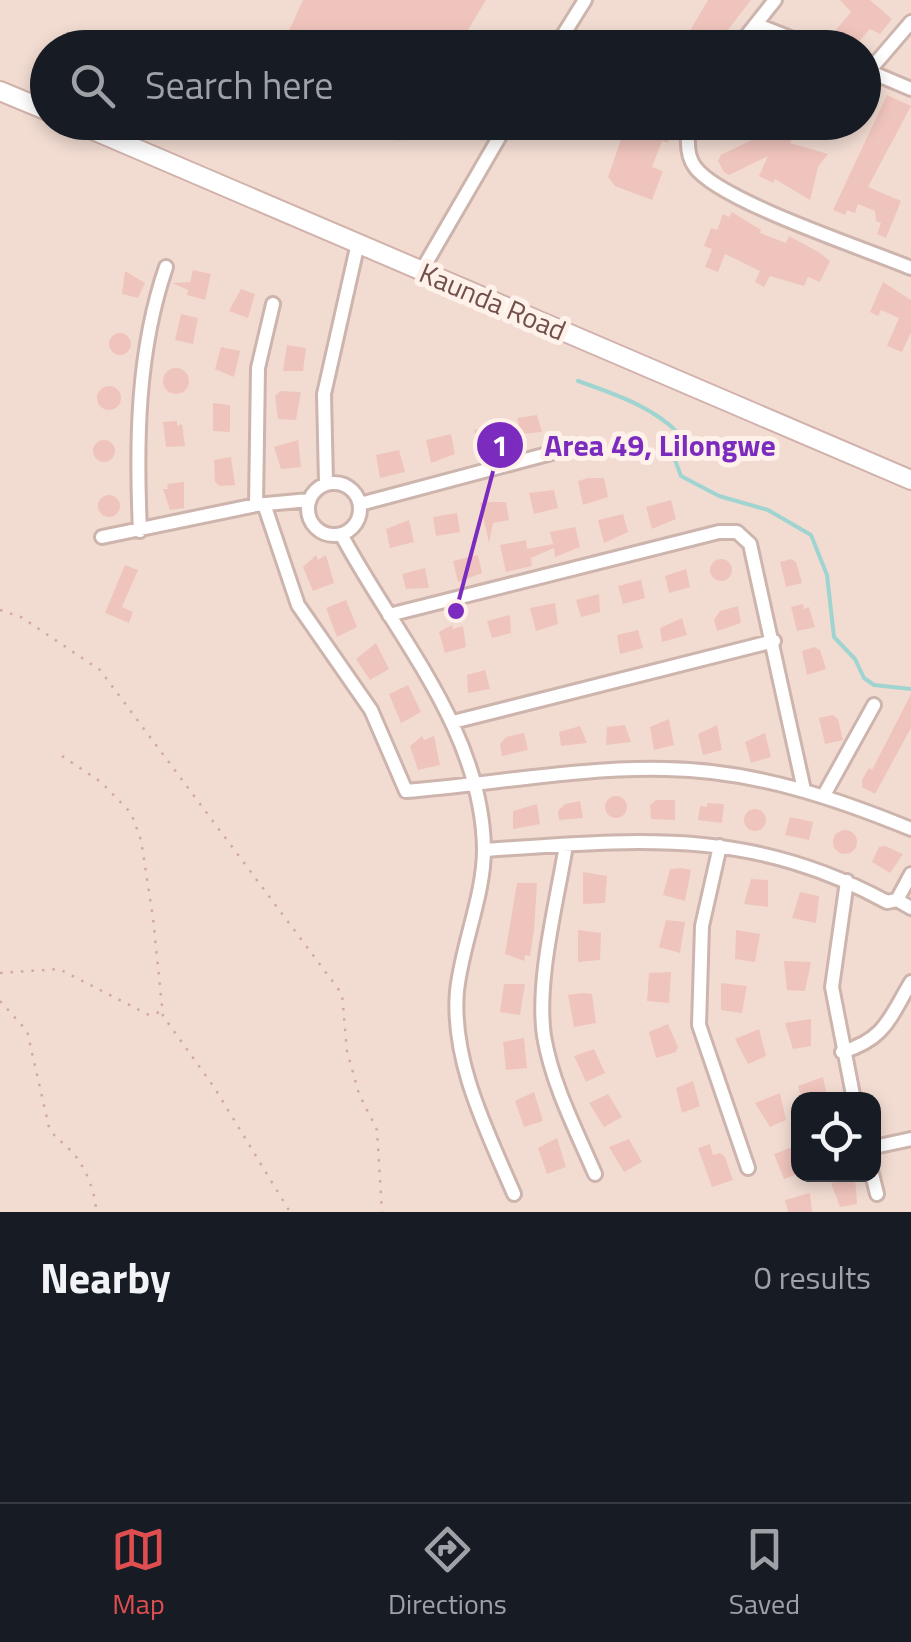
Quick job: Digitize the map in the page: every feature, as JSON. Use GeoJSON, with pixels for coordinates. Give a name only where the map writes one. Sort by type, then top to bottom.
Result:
{"type":"FeatureCollection","features":[{"type":"Feature","properties":{"kind":"main road"},"geometry":{"type":"LineString","coordinates":[[0,91],[30,104]]}},
{"type":"Feature","properties":{"kind":"main road","name":"Kaunda Road"},"geometry":{"type":"LineString","coordinates":[[116,140],[911,480]]}},
{"type":"Feature","properties":{"kind":"street"},"geometry":{"type":"LineString","coordinates":[[566,30],[585,0]]}},
{"type":"Feature","properties":{"kind":"street"},"geometry":{"type":"LineString","coordinates":[[753,30],[775,0]]}},
{"type":"Feature","properties":{"kind":"street"},"geometry":{"type":"LineString","coordinates":[[881,54],[911,22]]}},
{"type":"Feature","properties":{"kind":"street"},"geometry":{"type":"LineString","coordinates":[[758,24],[772,30]]}},
{"type":"Feature","properties":{"kind":"street"},"geometry":{"type":"LineString","coordinates":[[881,76],[911,89]]}},
{"type":"Feature","properties":{"kind":"street"},"geometry":{"type":"LineString","coordinates":[[422,270],[498,140]]}},
{"type":"Feature","properties":{"kind":"street"},"geometry":{"type":"LineString","coordinates":[[689,140],[689,154],[703,176],[734,194],[911,268]]}},
{"type":"Feature","properties":{"kind":"street"},"geometry":{"type":"LineString","coordinates":[[326,484],[324,394],[358,243]]}},
{"type":"Feature","properties":{"kind":"street"},"geometry":{"type":"LineString","coordinates":[[140,531],[138,444],[145,347],[166,266]]}},
{"type":"Feature","properties":{"kind":"street"},"geometry":{"type":"LineString","coordinates":[[273,304],[258,368],[260,504],[298,605],[371,710],[406,791],[667,769],[748,778],[804,790],[911,828]]}},
{"type":"Feature","properties":{"kind":"street"},"geometry":{"type":"LineString","coordinates":[[360,504],[559,451]]}},
{"type":"Feature","properties":{"kind":"street"},"geometry":{"type":"LineString","coordinates":[[102,537],[260,504],[309,500],[326,484],[346,485],[360,504],[357,521],[341,534],[321,532],[308,516],[309,500]]}},
{"type":"Feature","properties":{"kind":"street"},"geometry":{"type":"LineString","coordinates":[[388,615],[719,532],[736,532],[750,544],[804,790]]}},
{"type":"Feature","properties":{"kind":"street"},"geometry":{"type":"LineString","coordinates":[[341,534],[452,722],[472,786],[484,850],[457,992],[461,1045],[478,1111],[514,1194]]}},
{"type":"Feature","properties":{"kind":"street"},"geometry":{"type":"LineString","coordinates":[[452,722],[774,641]]}},
{"type":"Feature","properties":{"kind":"street"},"geometry":{"type":"LineString","coordinates":[[824,795],[874,705]]}},
{"type":"Feature","properties":{"kind":"street"},"geometry":{"type":"LineString","coordinates":[[484,850],[610,841],[740,846],[847,881],[886,902],[897,900],[911,908]]}},
{"type":"Feature","properties":{"kind":"street"},"geometry":{"type":"LineString","coordinates":[[566,845],[542,1008],[544,1036],[566,1107],[596,1174]]}},
{"type":"Feature","properties":{"kind":"street"},"geometry":{"type":"LineString","coordinates":[[720,846],[702,926],[700,1025],[748,1168]]}},
{"type":"Feature","properties":{"kind":"street"},"geometry":{"type":"LineString","coordinates":[[897,900],[911,874]]}},
{"type":"Feature","properties":{"kind":"street"},"geometry":{"type":"LineString","coordinates":[[847,881],[832,986],[852,1092]]}},
{"type":"Feature","properties":{"kind":"street"},"geometry":{"type":"LineString","coordinates":[[842,1052],[871,1043],[880,1035],[911,982]]}},
{"type":"Feature","properties":{"kind":"street"},"geometry":{"type":"LineString","coordinates":[[881,1145],[911,1139]]}},
{"type":"Feature","properties":{"kind":"street"},"geometry":{"type":"LineString","coordinates":[[874,1182],[876,1194]]}},
{"type":"Feature","properties":{"kind":"path"},"geometry":{"type":"LineString","coordinates":[[0,610],[21,618],[100,670],[342,994],[347,1052],[359,1094],[377,1130],[382,1212]]}},
{"type":"Feature","properties":{"kind":"path"},"geometry":{"type":"LineString","coordinates":[[62,756],[101,782],[131,813],[140,840],[153,918],[162,1011],[290,1212]]}},
{"type":"Feature","properties":{"kind":"path"},"geometry":{"type":"LineString","coordinates":[[0,973],[59,969],[149,1014],[162,1011]]}},
{"type":"Feature","properties":{"kind":"path"},"geometry":{"type":"LineString","coordinates":[[0,1001],[27,1031],[50,1127],[56,1140],[77,1159],[95,1192],[96,1212]]}},
{"type":"Feature","properties":{"kind":"shaded area"},"geometry":{"type":"Polygon","coordinates":[[[0,0],[911,0],[911,1212],[0,1212],[0,0]]]}},
{"type":"Feature","properties":{"kind":"building"},"geometry":{"type":"Polygon","coordinates":[[[303,0],[486,0],[468,30],[289,30],[303,0]]]}},
{"type":"Feature","properties":{"kind":"building"},"geometry":{"type":"Polygon","coordinates":[[[708,0],[751,0],[728,30],[690,30],[708,0]]]}},
{"type":"Feature","properties":{"kind":"building"},"geometry":{"type":"Polygon","coordinates":[[[840,0],[870,0],[892,19],[881,33],[870,29],[836,30],[851,12],[840,0]]]}},
{"type":"Feature","properties":{"kind":"building"},"geometry":{"type":"Polygon","coordinates":[[[887,95],[911,106],[868,187],[901,201],[886,238],[877,234],[881,223],[876,221],[875,211],[858,204],[855,213],[847,210],[845,215],[833,210],[866,140],[881,140],[881,108],[887,95]]]}},
{"type":"Feature","properties":{"kind":"building"},"geometry":{"type":"Polygon","coordinates":[[[621,140],[669,140],[662,141],[652,167],[663,171],[652,200],[615,186],[608,177],[621,140]]]}},
{"type":"Feature","properties":{"kind":"building"},"geometry":{"type":"Polygon","coordinates":[[[752,140],[791,140],[790,143],[828,154],[818,167],[810,200],[775,179],[773,183],[759,176],[768,156],[729,175],[718,161],[721,155],[752,140]]]}},
{"type":"Feature","properties":{"kind":"building"},"geometry":{"type":"Polygon","coordinates":[[[732,212],[760,233],[786,243],[789,236],[820,253],[830,261],[820,282],[808,277],[804,286],[770,276],[764,287],[755,282],[760,271],[725,254],[718,272],[705,267],[712,249],[704,246],[711,228],[717,230],[723,214],[729,217],[732,212]]]}},
{"type":"Feature","properties":{"kind":"building"},"geometry":{"type":"Polygon","coordinates":[[[193,270],[211,274],[205,300],[187,295],[188,290],[172,283],[190,282],[193,270]]]}},
{"type":"Feature","properties":{"kind":"building"},"geometry":{"type":"Polygon","coordinates":[[[125,271],[145,283],[138,298],[122,294],[125,271]]]}},
{"type":"Feature","properties":{"kind":"building"},"geometry":{"type":"Polygon","coordinates":[[[883,282],[911,300],[911,332],[902,352],[887,346],[899,318],[881,310],[878,316],[870,312],[883,282]]]}},
{"type":"Feature","properties":{"kind":"building"},"geometry":{"type":"Polygon","coordinates":[[[241,289],[255,294],[248,318],[229,311],[241,289]]]}},
{"type":"Feature","properties":{"kind":"building"},"geometry":{"type":"Polygon","coordinates":[[[181,314],[198,318],[193,344],[175,340],[181,314]]]}},
{"type":"Feature","properties":{"kind":"building"},"geometry":{"type":"Polygon","coordinates":[[[120,333],[128,336],[128,352],[120,355],[112,352],[109,344],[112,336],[120,333]]]}},
{"type":"Feature","properties":{"kind":"building"},"geometry":{"type":"Polygon","coordinates":[[[287,345],[306,348],[303,371],[283,371],[287,345]]]}},
{"type":"Feature","properties":{"kind":"building"},"geometry":{"type":"Polygon","coordinates":[[[221,347],[240,351],[234,377],[215,369],[221,347]]]}},
{"type":"Feature","properties":{"kind":"building"},"geometry":{"type":"Polygon","coordinates":[[[176,368],[185,372],[189,381],[185,390],[176,394],[167,390],[163,381],[167,372],[176,368]]]}},
{"type":"Feature","properties":{"kind":"building"},"geometry":{"type":"Polygon","coordinates":[[[109,386],[121,398],[109,410],[97,398],[109,386]]]}},
{"type":"Feature","properties":{"kind":"building"},"geometry":{"type":"Polygon","coordinates":[[[280,391],[301,392],[296,420],[278,419],[275,396],[280,391]]]}},
{"type":"Feature","properties":{"kind":"building"},"geometry":{"type":"Polygon","coordinates":[[[213,403],[230,405],[230,432],[213,431],[213,403]]]}},
{"type":"Feature","properties":{"kind":"building"},"geometry":{"type":"Polygon","coordinates":[[[537,415],[542,432],[521,434],[517,418],[537,415]]]}},
{"type":"Feature","properties":{"kind":"building"},"geometry":{"type":"Polygon","coordinates":[[[177,421],[177,426],[182,424],[185,446],[166,447],[163,422],[177,421]]]}},
{"type":"Feature","properties":{"kind":"building"},"geometry":{"type":"Polygon","coordinates":[[[494,425],[502,442],[478,448],[474,430],[494,425]]]}},
{"type":"Feature","properties":{"kind":"building"},"geometry":{"type":"Polygon","coordinates":[[[451,434],[455,454],[431,463],[426,440],[451,434]]]}},
{"type":"Feature","properties":{"kind":"building"},"geometry":{"type":"Polygon","coordinates":[[[104,440],[112,443],[112,459],[104,462],[96,459],[93,451],[96,443],[104,440]]]}},
{"type":"Feature","properties":{"kind":"building"},"geometry":{"type":"Polygon","coordinates":[[[298,440],[301,467],[281,469],[274,447],[298,440]]]}},
{"type":"Feature","properties":{"kind":"building"},"geometry":{"type":"Polygon","coordinates":[[[399,450],[405,472],[380,478],[376,455],[399,450]]]}},
{"type":"Feature","properties":{"kind":"building"},"geometry":{"type":"Polygon","coordinates":[[[231,457],[235,485],[220,486],[215,482],[214,460],[231,457]]]}},
{"type":"Feature","properties":{"kind":"building"},"geometry":{"type":"Polygon","coordinates":[[[604,478],[608,497],[583,505],[578,481],[604,478]]]}},
{"type":"Feature","properties":{"kind":"building"},"geometry":{"type":"Polygon","coordinates":[[[184,482],[184,508],[170,510],[163,489],[168,489],[167,484],[184,482]]]}},
{"type":"Feature","properties":{"kind":"building"},"geometry":{"type":"Polygon","coordinates":[[[554,490],[558,508],[534,514],[529,493],[554,490]]]}},
{"type":"Feature","properties":{"kind":"building"},"geometry":{"type":"Polygon","coordinates":[[[109,495],[117,498],[117,514],[109,517],[101,514],[98,506],[101,498],[109,495]]]}},
{"type":"Feature","properties":{"kind":"building"},"geometry":{"type":"Polygon","coordinates":[[[671,500],[676,519],[652,529],[646,507],[671,500]]]}},
{"type":"Feature","properties":{"kind":"building"},"geometry":{"type":"Polygon","coordinates":[[[506,502],[509,520],[493,523],[489,543],[480,503],[506,502]]]}},
{"type":"Feature","properties":{"kind":"building"},"geometry":{"type":"Polygon","coordinates":[[[457,513],[460,532],[436,536],[433,517],[457,513]]]}},
{"type":"Feature","properties":{"kind":"building"},"geometry":{"type":"Polygon","coordinates":[[[623,514],[628,532],[604,543],[598,520],[623,514]]]}},
{"type":"Feature","properties":{"kind":"building"},"geometry":{"type":"Polygon","coordinates":[[[409,520],[414,542],[390,548],[386,529],[409,520]]]}},
{"type":"Feature","properties":{"kind":"building"},"geometry":{"type":"Polygon","coordinates":[[[575,527],[580,547],[555,557],[554,548],[531,558],[532,566],[506,572],[500,545],[526,540],[527,549],[553,544],[550,532],[575,527]]]}},
{"type":"Feature","properties":{"kind":"building"},"geometry":{"type":"Polygon","coordinates":[[[316,555],[318,560],[326,555],[334,583],[313,591],[303,567],[316,555]]]}},
{"type":"Feature","properties":{"kind":"building"},"geometry":{"type":"Polygon","coordinates":[[[478,555],[482,573],[458,582],[453,561],[478,555]]]}},
{"type":"Feature","properties":{"kind":"building"},"geometry":{"type":"Polygon","coordinates":[[[721,559],[729,562],[729,578],[721,581],[713,578],[710,570],[713,562],[721,559]]]}},
{"type":"Feature","properties":{"kind":"building"},"geometry":{"type":"Polygon","coordinates":[[[780,562],[796,562],[802,583],[786,587],[780,562]]]}},
{"type":"Feature","properties":{"kind":"building"},"geometry":{"type":"Polygon","coordinates":[[[125,565],[138,570],[122,607],[133,612],[129,623],[105,613],[125,565]]]}},
{"type":"Feature","properties":{"kind":"building"},"geometry":{"type":"Polygon","coordinates":[[[425,568],[429,588],[406,589],[402,574],[425,568]]]}},
{"type":"Feature","properties":{"kind":"building"},"geometry":{"type":"Polygon","coordinates":[[[686,569],[690,587],[669,593],[665,576],[686,569]]]}},
{"type":"Feature","properties":{"kind":"building"},"geometry":{"type":"Polygon","coordinates":[[[641,580],[645,598],[623,604],[618,586],[641,580]]]}},
{"type":"Feature","properties":{"kind":"building"},"geometry":{"type":"Polygon","coordinates":[[[599,594],[600,612],[581,617],[576,600],[599,594]]]}},
{"type":"Feature","properties":{"kind":"building"},"geometry":{"type":"Polygon","coordinates":[[[346,600],[357,627],[337,637],[326,608],[346,600]]]}},
{"type":"Feature","properties":{"kind":"building"},"geometry":{"type":"Polygon","coordinates":[[[555,603],[558,624],[536,631],[530,608],[555,603]]]}},
{"type":"Feature","properties":{"kind":"building"},"geometry":{"type":"Polygon","coordinates":[[[803,604],[804,609],[809,607],[815,627],[797,631],[791,607],[803,604]]]}},
{"type":"Feature","properties":{"kind":"building"},"geometry":{"type":"Polygon","coordinates":[[[738,606],[741,623],[717,631],[714,620],[720,611],[738,606]]]}},
{"type":"Feature","properties":{"kind":"building"},"geometry":{"type":"Polygon","coordinates":[[[510,615],[511,633],[492,638],[487,621],[510,615]]]}},
{"type":"Feature","properties":{"kind":"building"},"geometry":{"type":"Polygon","coordinates":[[[682,618],[687,635],[662,642],[660,628],[682,618]]]}},
{"type":"Feature","properties":{"kind":"building"},"geometry":{"type":"Polygon","coordinates":[[[452,625],[453,629],[463,626],[466,647],[445,653],[439,632],[452,625]]]}},
{"type":"Feature","properties":{"kind":"building"},"geometry":{"type":"Polygon","coordinates":[[[638,630],[643,648],[620,654],[617,635],[638,630]]]}},
{"type":"Feature","properties":{"kind":"building"},"geometry":{"type":"Polygon","coordinates":[[[376,643],[389,669],[370,680],[356,659],[376,643]]]}},
{"type":"Feature","properties":{"kind":"building"},"geometry":{"type":"Polygon","coordinates":[[[814,647],[820,650],[826,669],[807,675],[802,651],[814,647]]]}},
{"type":"Feature","properties":{"kind":"building"},"geometry":{"type":"Polygon","coordinates":[[[485,670],[490,689],[468,693],[467,675],[485,670]]]}},
{"type":"Feature","properties":{"kind":"building"},"geometry":{"type":"Polygon","coordinates":[[[408,685],[421,712],[401,723],[389,694],[408,685]]]}},
{"type":"Feature","properties":{"kind":"building"},"geometry":{"type":"Polygon","coordinates":[[[911,694],[911,728],[875,794],[862,787],[862,780],[869,768],[872,770],[911,694]]]}},
{"type":"Feature","properties":{"kind":"building"},"geometry":{"type":"Polygon","coordinates":[[[833,715],[838,719],[843,740],[825,744],[819,718],[833,715]]]}},
{"type":"Feature","properties":{"kind":"building"},"geometry":{"type":"Polygon","coordinates":[[[669,719],[674,745],[654,750],[650,727],[669,719]]]}},
{"type":"Feature","properties":{"kind":"building"},"geometry":{"type":"Polygon","coordinates":[[[625,725],[631,742],[606,745],[607,727],[625,725]]]}},
{"type":"Feature","properties":{"kind":"building"},"geometry":{"type":"Polygon","coordinates":[[[717,725],[722,750],[703,755],[698,734],[717,725]]]}},
{"type":"Feature","properties":{"kind":"building"},"geometry":{"type":"Polygon","coordinates":[[[580,726],[587,743],[561,746],[559,732],[580,726]]]}},
{"type":"Feature","properties":{"kind":"building"},"geometry":{"type":"Polygon","coordinates":[[[524,733],[528,750],[502,756],[500,744],[506,737],[524,733]]]}},
{"type":"Feature","properties":{"kind":"building"},"geometry":{"type":"Polygon","coordinates":[[[765,733],[771,757],[751,763],[745,742],[765,733]]]}},
{"type":"Feature","properties":{"kind":"building"},"geometry":{"type":"Polygon","coordinates":[[[422,736],[424,740],[434,736],[440,765],[418,770],[410,746],[422,736]]]}},
{"type":"Feature","properties":{"kind":"building"},"geometry":{"type":"Polygon","coordinates":[[[616,796],[624,799],[624,815],[616,818],[608,815],[605,807],[608,799],[616,796]]]}},
{"type":"Feature","properties":{"kind":"building"},"geometry":{"type":"Polygon","coordinates":[[[656,800],[675,800],[675,820],[651,819],[650,805],[656,800]]]}},
{"type":"Feature","properties":{"kind":"building"},"geometry":{"type":"Polygon","coordinates":[[[580,801],[583,818],[559,820],[558,811],[565,804],[580,801]]]}},
{"type":"Feature","properties":{"kind":"building"},"geometry":{"type":"Polygon","coordinates":[[[707,803],[724,804],[722,823],[698,820],[700,806],[707,807],[707,803]]]}},
{"type":"Feature","properties":{"kind":"building"},"geometry":{"type":"Polygon","coordinates":[[[537,804],[540,824],[513,829],[513,811],[537,804]]]}},
{"type":"Feature","properties":{"kind":"building"},"geometry":{"type":"Polygon","coordinates":[[[755,809],[766,820],[755,831],[744,820],[755,809]]]}},
{"type":"Feature","properties":{"kind":"building"},"geometry":{"type":"Polygon","coordinates":[[[790,817],[813,822],[809,840],[785,835],[790,817]]]}},
{"type":"Feature","properties":{"kind":"building"},"geometry":{"type":"Polygon","coordinates":[[[845,830],[854,833],[854,851],[845,854],[836,851],[833,842],[836,833],[845,830]]]}},
{"type":"Feature","properties":{"kind":"building"},"geometry":{"type":"Polygon","coordinates":[[[879,847],[903,854],[890,873],[872,862],[879,847]]]}},
{"type":"Feature","properties":{"kind":"building"},"geometry":{"type":"Polygon","coordinates":[[[670,869],[691,870],[685,901],[663,895],[670,869]]]}},
{"type":"Feature","properties":{"kind":"building"},"geometry":{"type":"Polygon","coordinates":[[[583,872],[607,876],[605,903],[583,904],[583,872]]]}},
{"type":"Feature","properties":{"kind":"building"},"geometry":{"type":"Polygon","coordinates":[[[751,879],[768,880],[768,907],[744,904],[751,879]]]}},
{"type":"Feature","properties":{"kind":"building"},"geometry":{"type":"Polygon","coordinates":[[[517,883],[537,883],[530,956],[525,955],[524,961],[505,954],[517,883]]]}},
{"type":"Feature","properties":{"kind":"building"},"geometry":{"type":"Polygon","coordinates":[[[800,892],[819,896],[816,923],[792,918],[800,892]]]}},
{"type":"Feature","properties":{"kind":"building"},"geometry":{"type":"Polygon","coordinates":[[[666,920],[685,922],[680,953],[659,947],[666,920]]]}},
{"type":"Feature","properties":{"kind":"building"},"geometry":{"type":"Polygon","coordinates":[[[578,930],[601,933],[600,960],[578,962],[578,930]]]}},
{"type":"Feature","properties":{"kind":"building"},"geometry":{"type":"Polygon","coordinates":[[[736,930],[760,934],[755,962],[735,959],[736,930]]]}},
{"type":"Feature","properties":{"kind":"building"},"geometry":{"type":"Polygon","coordinates":[[[784,961],[811,962],[805,991],[787,990],[784,961]]]}},
{"type":"Feature","properties":{"kind":"building"},"geometry":{"type":"Polygon","coordinates":[[[671,972],[669,1003],[647,1001],[649,973],[671,972]]]}},
{"type":"Feature","properties":{"kind":"building"},"geometry":{"type":"Polygon","coordinates":[[[721,983],[747,986],[742,1013],[721,1010],[721,983]]]}},
{"type":"Feature","properties":{"kind":"building"},"geometry":{"type":"Polygon","coordinates":[[[504,984],[525,984],[520,1015],[500,1012],[504,984]]]}},
{"type":"Feature","properties":{"kind":"building"},"geometry":{"type":"Polygon","coordinates":[[[592,994],[596,1023],[574,1027],[568,995],[592,994]]]}},
{"type":"Feature","properties":{"kind":"building"},"geometry":{"type":"Polygon","coordinates":[[[811,1019],[811,1046],[793,1049],[785,1023],[811,1019]]]}},
{"type":"Feature","properties":{"kind":"building"},"geometry":{"type":"Polygon","coordinates":[[[668,1024],[678,1047],[676,1052],[656,1058],[649,1032],[668,1024]]]}},
{"type":"Feature","properties":{"kind":"building"},"geometry":{"type":"Polygon","coordinates":[[[759,1029],[766,1056],[748,1064],[735,1039],[759,1029]]]}},
{"type":"Feature","properties":{"kind":"building"},"geometry":{"type":"Polygon","coordinates":[[[524,1038],[527,1068],[506,1070],[503,1042],[524,1038]]]}},
{"type":"Feature","properties":{"kind":"building"},"geometry":{"type":"Polygon","coordinates":[[[594,1049],[605,1073],[586,1082],[574,1056],[594,1049]]]}},
{"type":"Feature","properties":{"kind":"building"},"geometry":{"type":"Polygon","coordinates":[[[823,1077],[826,1092],[800,1092],[798,1086],[823,1077]]]}},
{"type":"Feature","properties":{"kind":"building"},"geometry":{"type":"Polygon","coordinates":[[[693,1081],[700,1106],[682,1113],[676,1088],[693,1081]]]}},
{"type":"Feature","properties":{"kind":"building"},"geometry":{"type":"Polygon","coordinates":[[[534,1092],[543,1121],[524,1127],[515,1101],[534,1092]]]}},
{"type":"Feature","properties":{"kind":"building"},"geometry":{"type":"Polygon","coordinates":[[[780,1093],[786,1120],[770,1127],[755,1103],[780,1093]]]}},
{"type":"Feature","properties":{"kind":"building"},"geometry":{"type":"Polygon","coordinates":[[[608,1094],[622,1117],[604,1127],[589,1103],[608,1094]]]}},
{"type":"Feature","properties":{"kind":"building"},"geometry":{"type":"Polygon","coordinates":[[[557,1138],[566,1167],[547,1174],[538,1148],[557,1138]]]}},
{"type":"Feature","properties":{"kind":"building"},"geometry":{"type":"Polygon","coordinates":[[[629,1139],[642,1162],[624,1172],[609,1147],[629,1139]]]}},
{"type":"Feature","properties":{"kind":"building"},"geometry":{"type":"Polygon","coordinates":[[[710,1144],[713,1155],[720,1153],[725,1157],[733,1180],[712,1187],[698,1148],[710,1144]]]}},
{"type":"Feature","properties":{"kind":"building"},"geometry":{"type":"Polygon","coordinates":[[[791,1148],[791,1176],[784,1179],[774,1154],[791,1148]]]}},
{"type":"Feature","properties":{"kind":"building"},"geometry":{"type":"Polygon","coordinates":[[[855,1182],[857,1204],[840,1207],[831,1183],[855,1182]]]}},
{"type":"Feature","properties":{"kind":"building"},"geometry":{"type":"Polygon","coordinates":[[[810,1193],[812,1212],[788,1212],[785,1200],[810,1193]]]}},
{"type":"Feature","properties":{"kind":"waterway"},"geometry":{"type":"LineString","coordinates":[[578,381],[632,402],[669,424],[679,434],[675,460],[681,476],[719,496],[768,510],[811,535],[827,575],[834,637],[855,659],[864,678],[874,685],[911,689]]}},
{"type":"Feature","properties":{"kind":"place","name":"Area 49, Lilongwe"},"geometry":{"type":"Point","coordinates":[456,611]}}]}
